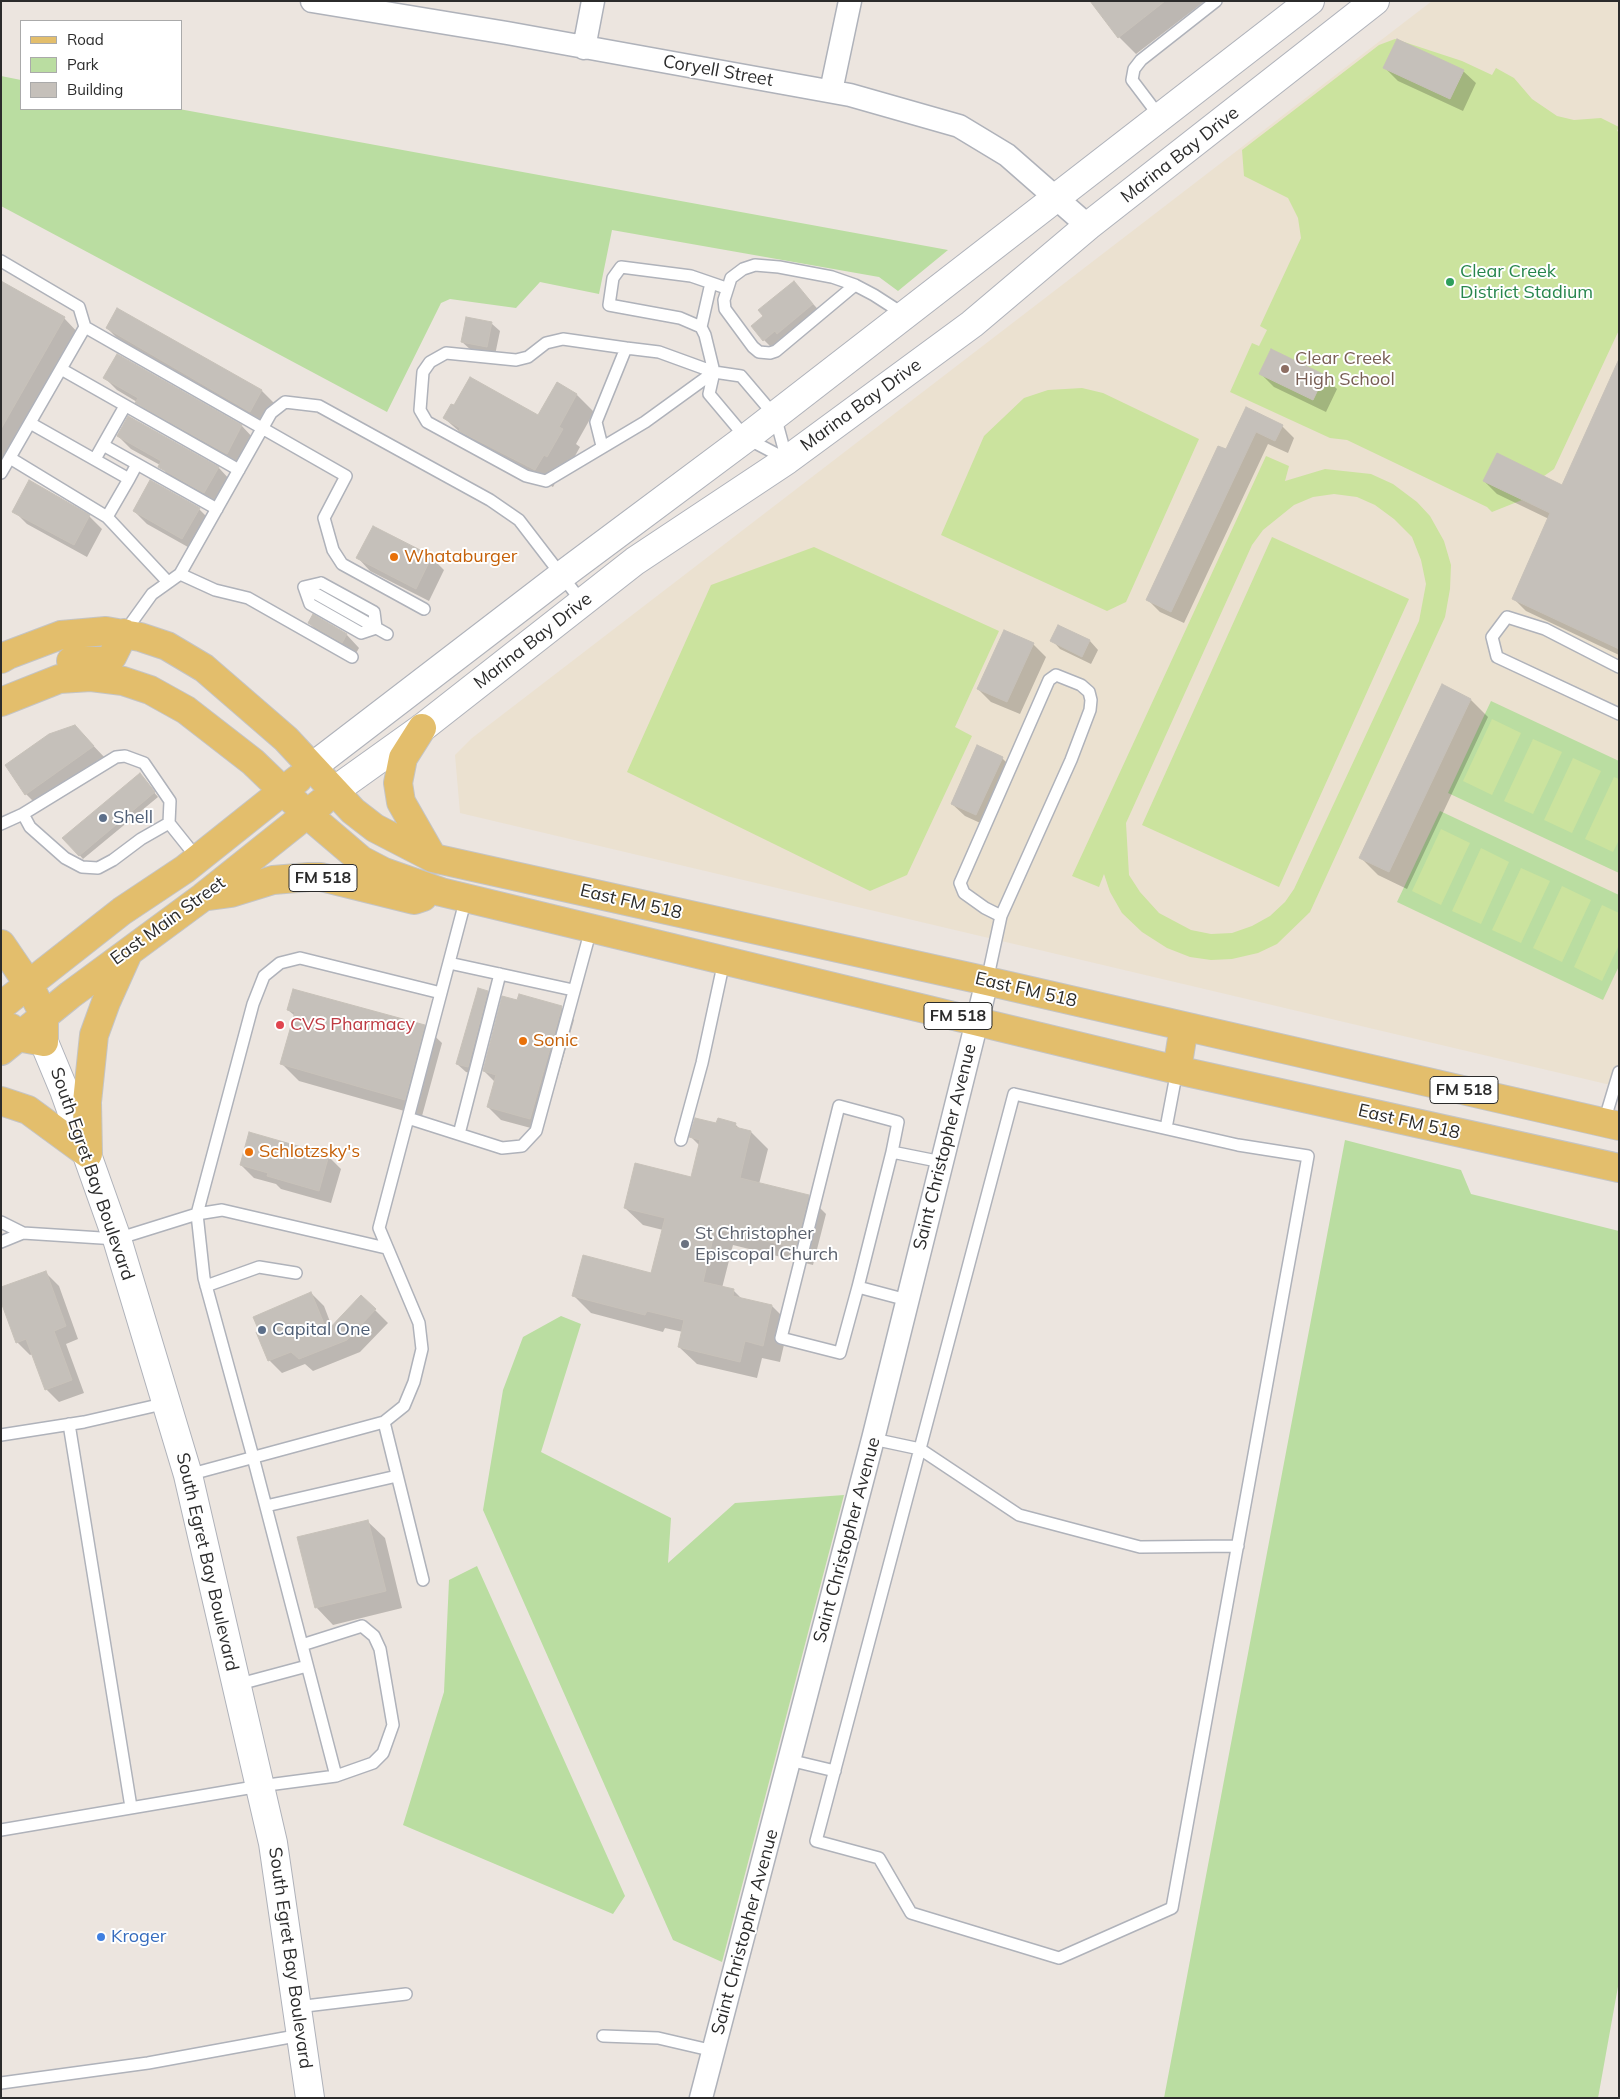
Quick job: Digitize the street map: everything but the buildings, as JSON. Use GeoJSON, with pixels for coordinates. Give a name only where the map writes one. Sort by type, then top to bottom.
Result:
{"type":"FeatureCollection","features":[{"type":"Feature","properties":{"kind":"main road","name":"Marina Bay Drive"},"geometry":{"type":"LineString","coordinates":[[312,767],[561,576],[775,416],[1310,1]]}},
{"type":"Feature","properties":{"kind":"main road","name":"Marina Bay Drive"},"geometry":{"type":"LineString","coordinates":[[334,791],[422,728],[635,561],[787,460],[972,324],[1088,226],[1364,5]]}},
{"type":"Feature","properties":{"kind":"main road"},"geometry":{"type":"LineString","coordinates":[[1,659],[61,635],[106,631],[124,633],[167,646],[204,668],[286,739],[312,767]]}},
{"type":"Feature","properties":{"kind":"main road"},"geometry":{"type":"LineString","coordinates":[[1,697],[26,673],[43,667],[72,661],[104,661],[112,657],[124,633]]}},
{"type":"Feature","properties":{"kind":"main road","name":"East FM 518"},"geometry":{"type":"LineString","coordinates":[[1,702],[59,679],[91,677],[132,684],[150,690],[186,710],[253,762],[285,790],[308,814],[361,860],[384,872],[454,895],[1176,1070],[1609,1166]]}},
{"type":"Feature","properties":{"kind":"main road"},"geometry":{"type":"LineString","coordinates":[[422,728],[402,758],[398,783],[401,802],[433,858]]}},
{"type":"Feature","properties":{"kind":"main road","name":"East Main Street"},"geometry":{"type":"LineString","coordinates":[[1,1006],[122,911],[185,869],[312,767]]}},
{"type":"Feature","properties":{"kind":"main road","name":"FM 518"},"geometry":{"type":"LineString","coordinates":[[312,767],[353,811],[375,828],[433,858]]}},
{"type":"Feature","properties":{"kind":"main road","name":"East Main Street"},"geometry":{"type":"LineString","coordinates":[[21,1043],[44,1015],[129,950],[203,897],[308,814],[334,791]]}},
{"type":"Feature","properties":{"kind":"main road","name":"East FM 518"},"geometry":{"type":"LineString","coordinates":[[433,858],[987,981],[1611,1124]]}},
{"type":"Feature","properties":{"kind":"main road","name":"FM 518"},"geometry":{"type":"LineString","coordinates":[[203,897],[231,893],[273,880],[309,877],[320,877],[414,900],[454,895]]}},
{"type":"Feature","properties":{"kind":"main road"},"geometry":{"type":"LineString","coordinates":[[1,944],[29,985],[44,1015]]}},
{"type":"Feature","properties":{"kind":"main road"},"geometry":{"type":"LineString","coordinates":[[88,1154],[87,1102],[94,1035],[129,950]]}},
{"type":"Feature","properties":{"kind":"main road"},"geometry":{"type":"LineString","coordinates":[[1,1015],[21,1043]]}},
{"type":"Feature","properties":{"kind":"main road"},"geometry":{"type":"LineString","coordinates":[[1176,1070],[1184,1026]]}},
{"type":"Feature","properties":{"kind":"main road","name":"South Egret Bay Boulevard"},"geometry":{"type":"LineString","coordinates":[[21,1043],[88,1154],[117,1240],[188,1475],[273,1843],[310,2098]]}},
{"type":"Feature","properties":{"kind":"main road"},"geometry":{"type":"LineString","coordinates":[[1,1101],[28,1110],[88,1154]]}},
{"type":"Feature","properties":{"kind":"main road"},"geometry":{"type":"LineString","coordinates":[[1609,1166],[1611,1124]]}},
{"type":"Feature","properties":{"kind":"street"},"geometry":{"type":"LineString","coordinates":[[584,48],[593,1]]}},
{"type":"Feature","properties":{"kind":"street"},"geometry":{"type":"LineString","coordinates":[[831,91],[850,1]]}},
{"type":"Feature","properties":{"kind":"street","name":"Coryell Street"},"geometry":{"type":"LineString","coordinates":[[321,2],[831,91],[959,126],[1007,155],[1088,226]]}},
{"type":"Feature","properties":{"kind":"street","name":"Saint Christopher Avenue"},"geometry":{"type":"LineString","coordinates":[[702,2098],[873,1439],[987,981]]}},
{"type":"Feature","properties":{"kind":"lane"},"geometry":{"type":"LineString","coordinates":[[1160,118],[1132,80],[1134,69],[1141,60],[1216,1]]}},
{"type":"Feature","properties":{"kind":"lane"},"geometry":{"type":"LineString","coordinates":[[1,261],[79,307],[85,328],[346,476],[324,518],[332,550],[342,564],[424,609]]}},
{"type":"Feature","properties":{"kind":"lane"},"geometry":{"type":"LineString","coordinates":[[855,285],[776,351],[770,353],[759,352],[753,347],[725,309],[726,288],[731,278],[743,269],[755,265],[779,266],[832,277],[855,285],[905,314]]}},
{"type":"Feature","properties":{"kind":"lane"},"geometry":{"type":"LineString","coordinates":[[701,327],[680,318],[609,305],[613,278],[621,267],[691,276],[726,288]]}},
{"type":"Feature","properties":{"kind":"lane"},"geometry":{"type":"LineString","coordinates":[[711,282],[701,327],[705,335],[714,372],[709,394],[746,438],[787,460]]}},
{"type":"Feature","properties":{"kind":"lane"},"geometry":{"type":"LineString","coordinates":[[1,473],[85,328]]}},
{"type":"Feature","properties":{"kind":"lane"},"geometry":{"type":"LineString","coordinates":[[714,372],[645,422],[546,481],[526,476],[427,422],[420,410],[423,372],[430,362],[446,353],[516,360],[528,357],[546,343],[562,340],[659,352],[714,372],[741,376],[775,416],[787,460]]}},
{"type":"Feature","properties":{"kind":"lane"},"geometry":{"type":"LineString","coordinates":[[602,446],[596,422],[626,348]]}},
{"type":"Feature","properties":{"kind":"lane"},"geometry":{"type":"LineString","coordinates":[[61,369],[239,470]]}},
{"type":"Feature","properties":{"kind":"lane"},"geometry":{"type":"LineString","coordinates":[[124,633],[152,594],[167,581],[180,574],[271,413],[285,402],[319,406],[490,500],[519,520],[582,602]]}},
{"type":"Feature","properties":{"kind":"lane"},"geometry":{"type":"LineString","coordinates":[[94,460],[125,406]]}},
{"type":"Feature","properties":{"kind":"lane"},"geometry":{"type":"LineString","coordinates":[[30,422],[129,479]]}},
{"type":"Feature","properties":{"kind":"lane"},"geometry":{"type":"LineString","coordinates":[[103,445],[217,508]]}},
{"type":"Feature","properties":{"kind":"lane"},"geometry":{"type":"LineString","coordinates":[[10,458],[107,516],[167,581]]}},
{"type":"Feature","properties":{"kind":"lane"},"geometry":{"type":"LineString","coordinates":[[107,516],[137,464]]}},
{"type":"Feature","properties":{"kind":"lane"},"geometry":{"type":"LineString","coordinates":[[180,574],[215,590],[248,598],[352,657]]}},
{"type":"Feature","properties":{"kind":"lane"},"geometry":{"type":"LineString","coordinates":[[376,628],[374,612],[321,583],[304,587],[310,604],[362,633],[376,628],[387,634]]}},
{"type":"Feature","properties":{"kind":"lane"},"geometry":{"type":"LineString","coordinates":[[1619,667],[1545,629],[1507,617],[1492,637],[1497,657],[1619,714]]}},
{"type":"Feature","properties":{"kind":"lane"},"geometry":{"type":"LineString","coordinates":[[987,981],[1001,916],[1071,760],[1090,710],[1091,700],[1089,692],[1081,685],[1056,675],[1049,680],[960,883],[964,893],[985,908],[1001,916]]}},
{"type":"Feature","properties":{"kind":"lane"},"geometry":{"type":"LineString","coordinates":[[1,824],[23,814],[116,758],[125,756],[144,763],[170,801],[169,823],[197,858]]}},
{"type":"Feature","properties":{"kind":"lane"},"geometry":{"type":"LineString","coordinates":[[23,814],[30,827],[65,858],[82,867],[98,868],[169,823]]}},
{"type":"Feature","properties":{"kind":"lane"},"geometry":{"type":"LineString","coordinates":[[188,1475],[384,1422],[404,1406],[414,1382],[422,1349],[419,1322],[379,1228],[449,962],[454,895]]}},
{"type":"Feature","properties":{"kind":"lane"},"geometry":{"type":"LineString","coordinates":[[408,1118],[502,1148],[522,1146],[536,1131],[591,929]]}},
{"type":"Feature","properties":{"kind":"lane"},"geometry":{"type":"LineString","coordinates":[[336,1776],[253,1457],[206,1286],[197,1214],[253,1004],[264,976],[280,963],[300,958],[441,993]]}},
{"type":"Feature","properties":{"kind":"lane"},"geometry":{"type":"LineString","coordinates":[[681,1140],[702,1063],[724,961]]}},
{"type":"Feature","properties":{"kind":"lane"},"geometry":{"type":"LineString","coordinates":[[449,962],[574,990]]}},
{"type":"Feature","properties":{"kind":"lane"},"geometry":{"type":"LineString","coordinates":[[459,1134],[500,974]]}},
{"type":"Feature","properties":{"kind":"lane"},"geometry":{"type":"LineString","coordinates":[[1166,1128],[1176,1070]]}},
{"type":"Feature","properties":{"kind":"lane"},"geometry":{"type":"LineString","coordinates":[[1611,1124],[1619,1072]]}},
{"type":"Feature","properties":{"kind":"lane"},"geometry":{"type":"LineString","coordinates":[[1014,1094],[1242,1146],[1308,1156],[1172,1908],[1059,1958],[911,1913],[879,1858],[816,1841],[920,1448],[1014,1094]]}},
{"type":"Feature","properties":{"kind":"lane"},"geometry":{"type":"LineString","coordinates":[[839,1106],[898,1122],[892,1152],[840,1353],[781,1338],[839,1106]]}},
{"type":"Feature","properties":{"kind":"lane"},"geometry":{"type":"LineString","coordinates":[[892,1152],[942,1162]]}},
{"type":"Feature","properties":{"kind":"lane"},"geometry":{"type":"LineString","coordinates":[[1,1222],[23,1233],[117,1240],[197,1214],[222,1210],[386,1248]]}},
{"type":"Feature","properties":{"kind":"lane"},"geometry":{"type":"LineString","coordinates":[[1,1242],[23,1233]]}},
{"type":"Feature","properties":{"kind":"lane"},"geometry":{"type":"LineString","coordinates":[[206,1286],[259,1267],[296,1273]]}},
{"type":"Feature","properties":{"kind":"lane"},"geometry":{"type":"LineString","coordinates":[[858,1287],[907,1300]]}},
{"type":"Feature","properties":{"kind":"lane"},"geometry":{"type":"LineString","coordinates":[[1,1435],[69,1424],[167,1403]]}},
{"type":"Feature","properties":{"kind":"lane"},"geometry":{"type":"LineString","coordinates":[[384,1422],[423,1580]]}},
{"type":"Feature","properties":{"kind":"lane"},"geometry":{"type":"LineString","coordinates":[[69,1424],[131,1808]]}},
{"type":"Feature","properties":{"kind":"lane"},"geometry":{"type":"LineString","coordinates":[[873,1439],[920,1448],[1019,1515],[1140,1547],[1238,1546]]}},
{"type":"Feature","properties":{"kind":"lane"},"geometry":{"type":"LineString","coordinates":[[266,1506],[397,1476]]}},
{"type":"Feature","properties":{"kind":"lane"},"geometry":{"type":"LineString","coordinates":[[1,1830],[260,1786],[336,1776],[373,1763],[383,1753],[390,1740],[393,1724],[380,1649],[374,1636],[362,1626],[302,1645]]}},
{"type":"Feature","properties":{"kind":"lane"},"geometry":{"type":"LineString","coordinates":[[236,1685],[307,1666]]}},
{"type":"Feature","properties":{"kind":"lane"},"geometry":{"type":"LineString","coordinates":[[789,1760],[835,1771]]}},
{"type":"Feature","properties":{"kind":"lane"},"geometry":{"type":"LineString","coordinates":[[297,2008],[406,1994]]}},
{"type":"Feature","properties":{"kind":"lane"},"geometry":{"type":"LineString","coordinates":[[1,2083],[148,2063],[301,2035]]}},
{"type":"Feature","properties":{"kind":"lane"},"geometry":{"type":"LineString","coordinates":[[603,2036],[658,2038],[714,2051]]}},
{"type":"Feature","properties":{"kind":"shaded area","name":"Clear Creek High School"},"geometry":{"type":"Polygon","coordinates":[[[1432,1],[1619,1],[1619,1087],[460,813],[455,755],[472,738],[1432,1]]]}},
{"type":"Feature","properties":{"kind":"green space","name":"Clear Creek District Stadium"},"geometry":{"type":"Polygon","coordinates":[[[1395,39],[1462,61],[1492,75],[1496,68],[1514,78],[1532,99],[1557,116],[1574,120],[1601,118],[1619,127],[1617,131],[1619,132],[1619,330],[1554,469],[1544,476],[1531,504],[1522,500],[1492,512],[1487,507],[1347,440],[1330,438],[1230,392],[1252,343],[1259,346],[1267,330],[1260,326],[1301,238],[1298,218],[1288,198],[1244,176],[1242,150],[1379,45],[1395,39]]]}},
{"type":"Feature","properties":{"kind":"green space"},"geometry":{"type":"Polygon","coordinates":[[[1,76],[20,80],[20,110],[182,110],[948,250],[898,291],[879,277],[612,230],[599,294],[540,282],[516,308],[450,299],[441,303],[387,412],[1,206],[1,76]]]}},
{"type":"Feature","properties":{"kind":"green space"},"geometry":{"type":"Polygon","coordinates":[[[1082,388],[1103,393],[1199,439],[1126,602],[1107,611],[941,535],[984,436],[1024,398],[1048,390],[1082,388]]]}},
{"type":"Feature","properties":{"kind":"green space"},"geometry":{"type":"Polygon","coordinates":[[[1266,456],[1289,466],[1285,481],[1325,469],[1371,474],[1393,484],[1417,502],[1430,516],[1444,541],[1451,565],[1450,589],[1445,617],[1310,912],[1277,944],[1258,953],[1232,959],[1211,960],[1190,957],[1167,948],[1142,932],[1122,913],[1110,892],[1104,874],[1099,887],[1072,876],[1266,456]],[[1334,494],[1313,497],[1294,505],[1263,530],[1252,545],[1126,823],[1129,875],[1140,892],[1159,913],[1191,930],[1211,934],[1232,933],[1252,926],[1270,916],[1285,902],[1294,889],[1419,621],[1426,584],[1421,560],[1412,537],[1394,519],[1375,505],[1357,497],[1334,494]]]}},
{"type":"Feature","properties":{"kind":"green space"},"geometry":{"type":"Polygon","coordinates":[[[1272,537],[1409,599],[1279,887],[1142,825],[1272,537]]]}},
{"type":"Feature","properties":{"kind":"green space"},"geometry":{"type":"Polygon","coordinates":[[[814,547],[999,631],[955,727],[972,736],[907,875],[870,891],[627,772],[711,585],[814,547]]]}},
{"type":"Feature","properties":{"kind":"green space"},"geometry":{"type":"Polygon","coordinates":[[[1491,701],[1619,761],[1619,873],[1448,793],[1491,701]]]}},
{"type":"Feature","properties":{"kind":"green space"},"geometry":{"type":"Polygon","coordinates":[[[1492,719],[1521,733],[1492,795],[1463,781],[1492,719]]]}},
{"type":"Feature","properties":{"kind":"green space"},"geometry":{"type":"Polygon","coordinates":[[[1533,739],[1562,752],[1533,814],[1504,801],[1533,739]]]}},
{"type":"Feature","properties":{"kind":"green space"},"geometry":{"type":"Polygon","coordinates":[[[1573,758],[1601,771],[1572,833],[1544,820],[1573,758]]]}},
{"type":"Feature","properties":{"kind":"green space"},"geometry":{"type":"Polygon","coordinates":[[[1614,777],[1619,779],[1619,840],[1613,852],[1585,839],[1614,777]]]}},
{"type":"Feature","properties":{"kind":"green space"},"geometry":{"type":"Polygon","coordinates":[[[1440,811],[1619,895],[1619,966],[1603,1000],[1397,902],[1440,811]]]}},
{"type":"Feature","properties":{"kind":"green space"},"geometry":{"type":"Polygon","coordinates":[[[1441,829],[1470,843],[1441,905],[1412,891],[1441,829]]]}},
{"type":"Feature","properties":{"kind":"green space"},"geometry":{"type":"Polygon","coordinates":[[[1481,848],[1509,862],[1481,924],[1452,911],[1481,848]]]}},
{"type":"Feature","properties":{"kind":"green space"},"geometry":{"type":"Polygon","coordinates":[[[1521,868],[1550,881],[1521,943],[1492,930],[1521,868]]]}},
{"type":"Feature","properties":{"kind":"green space"},"geometry":{"type":"Polygon","coordinates":[[[1562,886],[1591,900],[1562,962],[1533,948],[1562,886]]]}},
{"type":"Feature","properties":{"kind":"green space"},"geometry":{"type":"Polygon","coordinates":[[[1602,905],[1619,913],[1619,945],[1602,981],[1574,967],[1602,905]]]}},
{"type":"Feature","properties":{"kind":"green space"},"geometry":{"type":"Polygon","coordinates":[[[1345,1140],[1461,1170],[1471,1194],[1619,1231],[1619,1981],[1598,2098],[1164,2098],[1345,1140]]]}},
{"type":"Feature","properties":{"kind":"green space"},"geometry":{"type":"Polygon","coordinates":[[[561,1316],[581,1324],[541,1452],[671,1518],[668,1563],[735,1503],[844,1495],[722,1962],[673,1940],[483,1510],[503,1390],[523,1337],[561,1316]]]}},
{"type":"Feature","properties":{"kind":"green space"},"geometry":{"type":"Polygon","coordinates":[[[477,1566],[625,1896],[613,1914],[403,1825],[444,1692],[449,1580],[477,1566]]]}},
{"type":"Feature","properties":{"kind":"place","name":"Clear Creek District Stadium"},"geometry":{"type":"Point","coordinates":[1450,282]}},
{"type":"Feature","properties":{"kind":"place","name":"Clear Creek High School"},"geometry":{"type":"Point","coordinates":[1285,369]}},
{"type":"Feature","properties":{"kind":"place","name":"Whataburger"},"geometry":{"type":"Point","coordinates":[394,557]}},
{"type":"Feature","properties":{"kind":"place","name":"Shell"},"geometry":{"type":"Point","coordinates":[103,818]}},
{"type":"Feature","properties":{"kind":"place","name":"CVS Pharmacy"},"geometry":{"type":"Point","coordinates":[280,1025]}},
{"type":"Feature","properties":{"kind":"place","name":"Sonic"},"geometry":{"type":"Point","coordinates":[523,1041]}},
{"type":"Feature","properties":{"kind":"place","name":"Schlotzsky's"},"geometry":{"type":"Point","coordinates":[249,1152]}},
{"type":"Feature","properties":{"kind":"place","name":"St Christopher Episcopal Church"},"geometry":{"type":"Point","coordinates":[685,1244]}},
{"type":"Feature","properties":{"kind":"place","name":"Capital One"},"geometry":{"type":"Point","coordinates":[262,1330]}},
{"type":"Feature","properties":{"kind":"place","name":"Kroger"},"geometry":{"type":"Point","coordinates":[101,1937]}}]}
